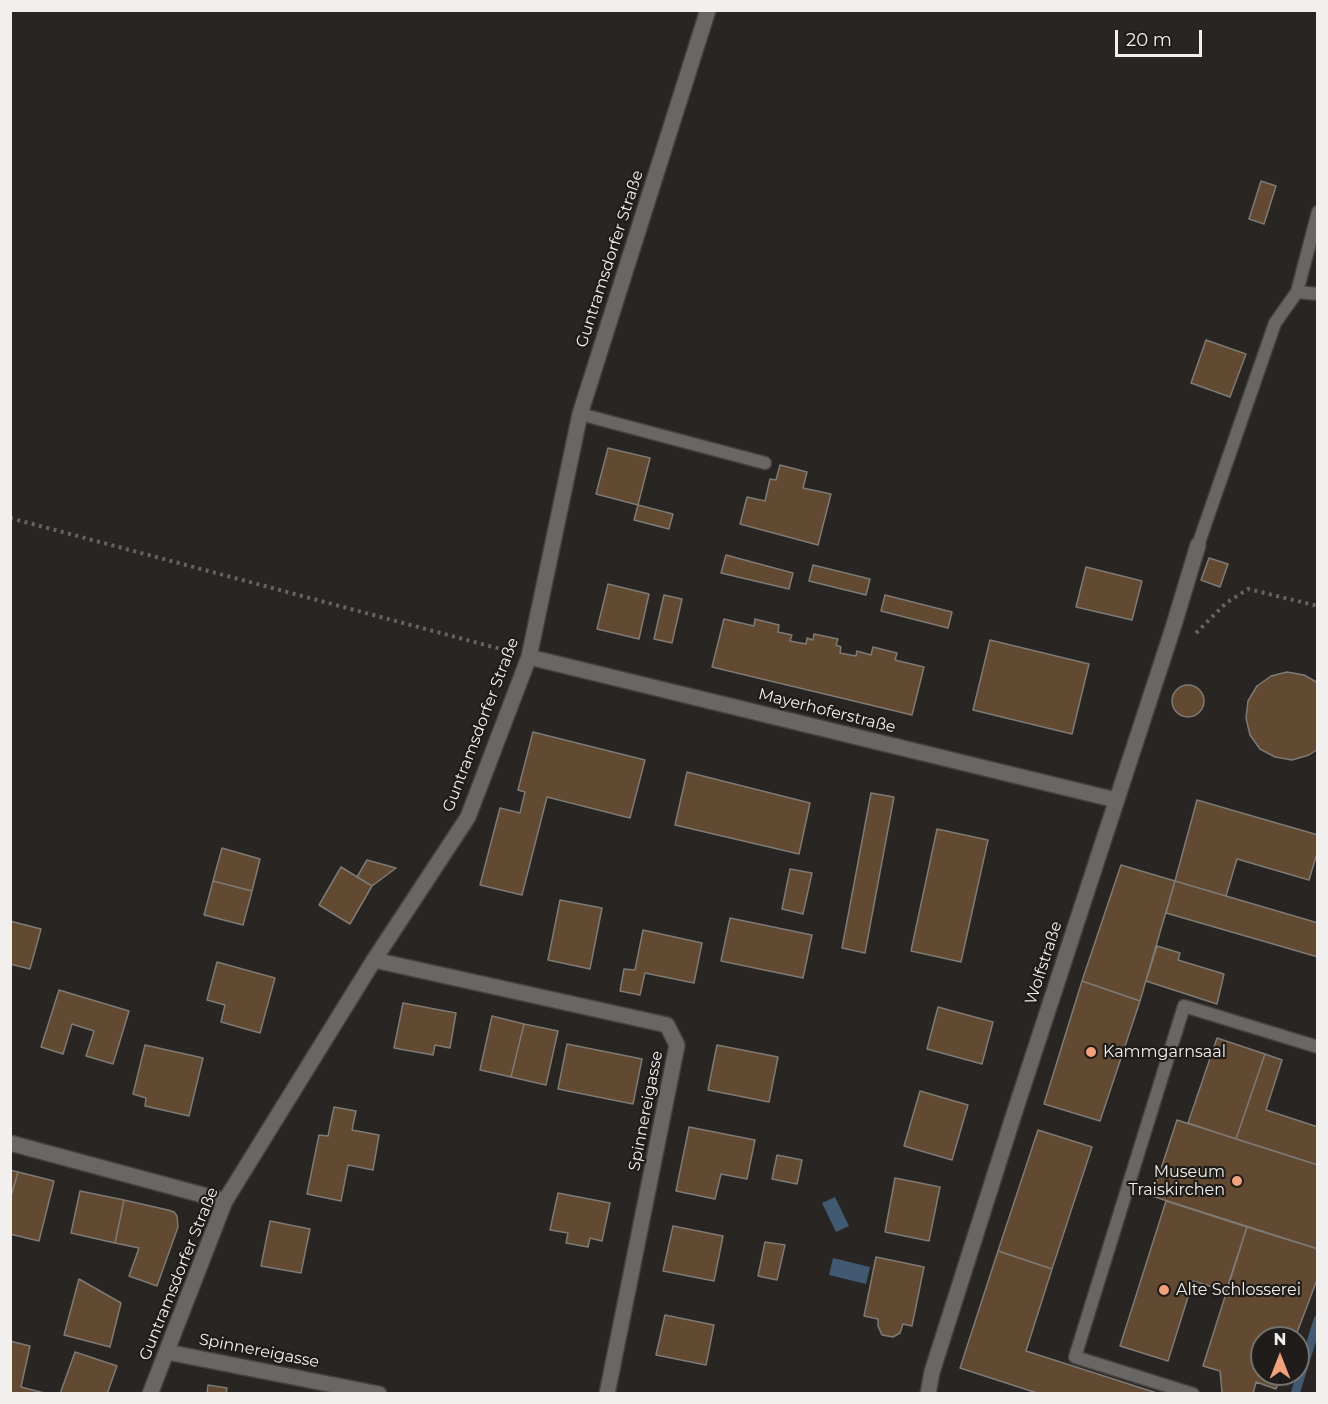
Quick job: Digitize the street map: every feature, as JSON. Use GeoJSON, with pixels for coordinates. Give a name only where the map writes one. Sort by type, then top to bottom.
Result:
{"type":"FeatureCollection","features":[{"type":"Feature","properties":{"kind":"street","name":"Guntramsdorfer Straße"},"geometry":{"type":"LineString","coordinates":[[150,1394],[225,1201],[374,960],[468,817],[529,657],[580,414],[708,10]]}},
{"type":"Feature","properties":{"kind":"street","name":"Wolfstraße"},"geometry":{"type":"LineString","coordinates":[[928,1394],[932,1372],[953,1304],[1198,546]]}},
{"type":"Feature","properties":{"kind":"street","name":"Mayerhoferstraße"},"geometry":{"type":"LineString","coordinates":[[529,657],[1116,800]]}},
{"type":"Feature","properties":{"kind":"street","name":"Spinnereigasse"},"geometry":{"type":"LineString","coordinates":[[374,960],[667,1025],[677,1045],[607,1394]]}},
{"type":"Feature","properties":{"kind":"street"},"geometry":{"type":"LineString","coordinates":[[10,1143],[225,1201]]}},
{"type":"Feature","properties":{"kind":"street","name":"Spinnereigasse"},"geometry":{"type":"LineString","coordinates":[[167,1352],[379,1394]]}},
{"type":"Feature","properties":{"kind":"lane"},"geometry":{"type":"LineString","coordinates":[[1198,546],[1275,323],[1297,292],[1317,212]]}},
{"type":"Feature","properties":{"kind":"lane"},"geometry":{"type":"LineString","coordinates":[[1297,292],[1317,294]]}},
{"type":"Feature","properties":{"kind":"lane"},"geometry":{"type":"LineString","coordinates":[[580,414],[765,463]]}},
{"type":"Feature","properties":{"kind":"lane"},"geometry":{"type":"LineString","coordinates":[[1193,1394],[1075,1357],[1185,1006],[1317,1047]]}},
{"type":"Feature","properties":{"kind":"path"},"geometry":{"type":"LineString","coordinates":[[10,518],[529,657]]}},
{"type":"Feature","properties":{"kind":"path"},"geometry":{"type":"LineString","coordinates":[[1173,628],[1194,635],[1226,603],[1248,589],[1317,606]]}},
{"type":"Feature","properties":{"kind":"water"},"geometry":{"type":"Polygon","coordinates":[[[835,1197],[849,1226],[836,1232],[822,1203],[835,1197]]]}},
{"type":"Feature","properties":{"kind":"water"},"geometry":{"type":"Polygon","coordinates":[[[833,1258],[870,1267],[866,1284],[829,1275],[833,1258]]]}},
{"type":"Feature","properties":{"kind":"building"},"geometry":{"type":"Polygon","coordinates":[[[1261,181],[1276,186],[1264,224],[1249,219],[1261,181]]]}},
{"type":"Feature","properties":{"kind":"building"},"geometry":{"type":"Polygon","coordinates":[[[1206,340],[1246,354],[1230,397],[1191,383],[1206,340]]]}},
{"type":"Feature","properties":{"kind":"building"},"geometry":{"type":"Polygon","coordinates":[[[608,448],[650,458],[638,505],[596,494],[608,448]]]}},
{"type":"Feature","properties":{"kind":"building"},"geometry":{"type":"Polygon","coordinates":[[[780,465],[807,472],[803,488],[831,494],[818,545],[740,524],[747,497],[765,501],[770,479],[776,480],[780,465]]]}},
{"type":"Feature","properties":{"kind":"building"},"geometry":{"type":"Polygon","coordinates":[[[638,505],[673,514],[669,529],[634,520],[638,505]]]}},
{"type":"Feature","properties":{"kind":"building"},"geometry":{"type":"Polygon","coordinates":[[[726,555],[793,573],[789,589],[721,573],[726,555]]]}},
{"type":"Feature","properties":{"kind":"building"},"geometry":{"type":"Polygon","coordinates":[[[1209,558],[1228,564],[1220,587],[1201,580],[1209,558]]]}},
{"type":"Feature","properties":{"kind":"building"},"geometry":{"type":"Polygon","coordinates":[[[813,565],[870,579],[866,595],[809,581],[813,565]]]}},
{"type":"Feature","properties":{"kind":"building"},"geometry":{"type":"Polygon","coordinates":[[[1086,567],[1142,581],[1132,620],[1076,607],[1086,567]]]}},
{"type":"Feature","properties":{"kind":"building"},"geometry":{"type":"Polygon","coordinates":[[[608,584],[649,594],[639,639],[597,629],[608,584]]]}},
{"type":"Feature","properties":{"kind":"building"},"geometry":{"type":"Polygon","coordinates":[[[664,595],[682,599],[672,643],[654,639],[664,595]]]}},
{"type":"Feature","properties":{"kind":"building"},"geometry":{"type":"Polygon","coordinates":[[[885,595],[952,612],[948,628],[881,611],[885,595]]]}},
{"type":"Feature","properties":{"kind":"building"},"geometry":{"type":"Polygon","coordinates":[[[724,619],[754,626],[755,619],[779,625],[778,632],[792,635],[790,641],[806,644],[807,638],[813,640],[814,634],[838,639],[836,645],[841,647],[840,653],[856,656],[857,651],[871,655],[873,647],[897,653],[895,660],[924,667],[912,715],[712,667],[724,619]]]}},
{"type":"Feature","properties":{"kind":"building"},"geometry":{"type":"Polygon","coordinates":[[[990,640],[1089,664],[1072,734],[973,710],[990,640]]]}},
{"type":"Feature","properties":{"kind":"building"},"geometry":{"type":"Polygon","coordinates":[[[1287,672],[1304,675],[1318,683],[1318,749],[1309,755],[1292,760],[1275,757],[1260,749],[1250,735],[1246,718],[1248,701],[1257,686],[1271,676],[1287,672]]]}},
{"type":"Feature","properties":{"kind":"building"},"geometry":{"type":"Polygon","coordinates":[[[1188,685],[1199,690],[1204,701],[1199,712],[1188,717],[1177,712],[1172,701],[1177,690],[1188,685]]]}},
{"type":"Feature","properties":{"kind":"building"},"geometry":{"type":"Polygon","coordinates":[[[533,732],[645,760],[630,818],[547,797],[522,895],[480,885],[500,808],[520,813],[525,792],[518,790],[533,732]]]}},
{"type":"Feature","properties":{"kind":"building"},"geometry":{"type":"Polygon","coordinates":[[[687,772],[810,803],[799,854],[675,825],[687,772]]]}},
{"type":"Feature","properties":{"kind":"building"},"geometry":{"type":"Polygon","coordinates":[[[871,793],[894,797],[865,953],[842,948],[871,793]]]}},
{"type":"Feature","properties":{"kind":"building"},"geometry":{"type":"Polygon","coordinates":[[[1197,800],[1318,835],[1318,850],[1309,880],[1237,859],[1226,896],[1175,881],[1197,800]]]}},
{"type":"Feature","properties":{"kind":"building"},"geometry":{"type":"Polygon","coordinates":[[[937,829],[988,840],[961,962],[911,951],[937,829]]]}},
{"type":"Feature","properties":{"kind":"building"},"geometry":{"type":"Polygon","coordinates":[[[222,848],[260,859],[252,891],[213,881],[222,848]]]}},
{"type":"Feature","properties":{"kind":"building"},"geometry":{"type":"Polygon","coordinates":[[[367,860],[396,868],[372,886],[357,877],[367,860]]]}},
{"type":"Feature","properties":{"kind":"building"},"geometry":{"type":"Polygon","coordinates":[[[1121,865],[1175,881],[1140,1001],[1082,981],[1121,865]]]}},
{"type":"Feature","properties":{"kind":"building"},"geometry":{"type":"Polygon","coordinates":[[[341,867],[372,886],[350,924],[319,905],[341,867]]]}},
{"type":"Feature","properties":{"kind":"building"},"geometry":{"type":"Polygon","coordinates":[[[790,869],[812,873],[803,914],[782,909],[790,869]]]}},
{"type":"Feature","properties":{"kind":"building"},"geometry":{"type":"Polygon","coordinates":[[[213,881],[252,891],[243,925],[204,915],[213,881]]]}},
{"type":"Feature","properties":{"kind":"building"},"geometry":{"type":"Polygon","coordinates":[[[1175,881],[1318,923],[1318,957],[1166,913],[1175,881]]]}},
{"type":"Feature","properties":{"kind":"building"},"geometry":{"type":"Polygon","coordinates":[[[560,900],[602,908],[590,969],[548,960],[560,900]]]}},
{"type":"Feature","properties":{"kind":"building"},"geometry":{"type":"Polygon","coordinates":[[[730,918],[812,935],[803,978],[721,961],[730,918]]]}},
{"type":"Feature","properties":{"kind":"building"},"geometry":{"type":"Polygon","coordinates":[[[10,921],[41,929],[30,969],[10,964],[10,921]]]}},
{"type":"Feature","properties":{"kind":"building"},"geometry":{"type":"Polygon","coordinates":[[[643,930],[702,943],[694,983],[645,973],[640,995],[620,991],[624,969],[635,970],[643,930]]]}},
{"type":"Feature","properties":{"kind":"building"},"geometry":{"type":"Polygon","coordinates":[[[1157,946],[1180,953],[1178,960],[1224,974],[1217,1004],[1146,981],[1157,946]]]}},
{"type":"Feature","properties":{"kind":"building"},"geometry":{"type":"Polygon","coordinates":[[[217,962],[275,978],[260,1033],[221,1022],[225,1005],[207,1000],[217,962]]]}},
{"type":"Feature","properties":{"kind":"building","name":"Kammgarnsaal"},"geometry":{"type":"Polygon","coordinates":[[[1082,981],[1140,1001],[1100,1121],[1044,1104],[1082,981]]]}},
{"type":"Feature","properties":{"kind":"building"},"geometry":{"type":"Polygon","coordinates":[[[59,990],[129,1011],[113,1064],[86,1056],[94,1031],[72,1024],[63,1054],[41,1047],[59,990]]]}},
{"type":"Feature","properties":{"kind":"building"},"geometry":{"type":"Polygon","coordinates":[[[403,1003],[456,1013],[450,1048],[435,1045],[433,1055],[394,1048],[403,1003]]]}},
{"type":"Feature","properties":{"kind":"building"},"geometry":{"type":"Polygon","coordinates":[[[938,1007],[993,1022],[982,1064],[927,1049],[938,1007]]]}},
{"type":"Feature","properties":{"kind":"building"},"geometry":{"type":"Polygon","coordinates":[[[492,1016],[524,1024],[511,1077],[480,1070],[492,1016]]]}},
{"type":"Feature","properties":{"kind":"building"},"geometry":{"type":"Polygon","coordinates":[[[524,1024],[558,1031],[546,1085],[511,1077],[524,1024]]]}},
{"type":"Feature","properties":{"kind":"building"},"geometry":{"type":"Polygon","coordinates":[[[1217,1038],[1265,1054],[1236,1139],[1188,1123],[1217,1038]]]}},
{"type":"Feature","properties":{"kind":"building"},"geometry":{"type":"Polygon","coordinates":[[[567,1044],[642,1059],[633,1104],[558,1089],[567,1044]]]}},
{"type":"Feature","properties":{"kind":"building"},"geometry":{"type":"Polygon","coordinates":[[[145,1045],[203,1058],[189,1116],[145,1106],[146,1098],[133,1094],[145,1045]]]}},
{"type":"Feature","properties":{"kind":"building"},"geometry":{"type":"Polygon","coordinates":[[[717,1045],[778,1057],[769,1102],[708,1090],[717,1045]]]}},
{"type":"Feature","properties":{"kind":"building"},"geometry":{"type":"Polygon","coordinates":[[[1265,1054],[1282,1060],[1266,1110],[1318,1127],[1318,1165],[1236,1139],[1265,1054]]]}},
{"type":"Feature","properties":{"kind":"building"},"geometry":{"type":"Polygon","coordinates":[[[920,1091],[968,1105],[952,1160],[904,1146],[920,1091]]]}},
{"type":"Feature","properties":{"kind":"building"},"geometry":{"type":"Polygon","coordinates":[[[334,1107],[356,1111],[352,1130],[379,1135],[373,1170],[348,1165],[341,1201],[307,1194],[319,1135],[328,1136],[334,1107]]]}},
{"type":"Feature","properties":{"kind":"building","name":"Museum Traiskirchen"},"geometry":{"type":"Polygon","coordinates":[[[1177,1120],[1318,1165],[1318,1249],[1152,1196],[1177,1120]]]}},
{"type":"Feature","properties":{"kind":"building"},"geometry":{"type":"Polygon","coordinates":[[[689,1127],[755,1140],[747,1179],[721,1174],[715,1199],[676,1191],[689,1127]]]}},
{"type":"Feature","properties":{"kind":"building"},"geometry":{"type":"Polygon","coordinates":[[[1038,1130],[1092,1147],[1052,1269],[998,1251],[1038,1130]]]}},
{"type":"Feature","properties":{"kind":"building"},"geometry":{"type":"Polygon","coordinates":[[[777,1155],[802,1160],[797,1184],[772,1179],[777,1155]]]}},
{"type":"Feature","properties":{"kind":"building"},"geometry":{"type":"Polygon","coordinates":[[[10,1170],[18,1172],[10,1200],[10,1170]]]}},
{"type":"Feature","properties":{"kind":"building"},"geometry":{"type":"Polygon","coordinates":[[[18,1172],[54,1181],[39,1241],[10,1234],[10,1200],[18,1172]]]}},
{"type":"Feature","properties":{"kind":"building"},"geometry":{"type":"Polygon","coordinates":[[[895,1178],[940,1187],[929,1241],[885,1232],[895,1178]]]}},
{"type":"Feature","properties":{"kind":"building"},"geometry":{"type":"Polygon","coordinates":[[[80,1191],[124,1200],[115,1243],[71,1233],[80,1191]]]}},
{"type":"Feature","properties":{"kind":"building"},"geometry":{"type":"Polygon","coordinates":[[[558,1193],[610,1203],[602,1241],[590,1238],[588,1247],[566,1243],[568,1233],[550,1230],[558,1193]]]}},
{"type":"Feature","properties":{"kind":"building"},"geometry":{"type":"Polygon","coordinates":[[[124,1200],[168,1210],[177,1216],[178,1227],[157,1286],[129,1276],[139,1248],[115,1243],[124,1200]]]}},
{"type":"Feature","properties":{"kind":"building"},"geometry":{"type":"Polygon","coordinates":[[[1166,1201],[1247,1227],[1226,1291],[1193,1281],[1168,1361],[1120,1346],[1166,1201]]]}},
{"type":"Feature","properties":{"kind":"building"},"geometry":{"type":"Polygon","coordinates":[[[270,1221],[310,1229],[301,1273],[261,1266],[270,1221]]]}},
{"type":"Feature","properties":{"kind":"building"},"geometry":{"type":"Polygon","coordinates":[[[673,1226],[723,1236],[714,1281],[663,1271],[673,1226]]]}},
{"type":"Feature","properties":{"kind":"building"},"geometry":{"type":"Polygon","coordinates":[[[1247,1227],[1318,1249],[1318,1277],[1300,1326],[1250,1326],[1250,1386],[1255,1386],[1253,1394],[1222,1392],[1220,1371],[1203,1366],[1247,1227]]]}},
{"type":"Feature","properties":{"kind":"building"},"geometry":{"type":"Polygon","coordinates":[[[765,1242],[785,1245],[777,1280],[758,1276],[765,1242]]]}},
{"type":"Feature","properties":{"kind":"building"},"geometry":{"type":"Polygon","coordinates":[[[998,1251],[1052,1269],[1026,1351],[1160,1394],[1040,1394],[960,1368],[998,1251]]]}},
{"type":"Feature","properties":{"kind":"building"},"geometry":{"type":"Polygon","coordinates":[[[876,1257],[924,1267],[912,1326],[903,1324],[900,1333],[893,1337],[882,1335],[878,1319],[864,1316],[876,1257]]]}},
{"type":"Feature","properties":{"kind":"building"},"geometry":{"type":"Polygon","coordinates":[[[79,1279],[121,1303],[110,1347],[64,1335],[79,1279]]]}},
{"type":"Feature","properties":{"kind":"building"},"geometry":{"type":"Polygon","coordinates":[[[665,1315],[714,1325],[706,1365],[656,1355],[665,1315]]]}},
{"type":"Feature","properties":{"kind":"building"},"geometry":{"type":"Polygon","coordinates":[[[10,1341],[30,1346],[21,1387],[48,1394],[10,1394],[10,1341]]]}},
{"type":"Feature","properties":{"kind":"building"},"geometry":{"type":"Polygon","coordinates":[[[75,1352],[117,1366],[107,1394],[60,1394],[75,1352]]]}},
{"type":"Feature","properties":{"kind":"building"},"geometry":{"type":"Polygon","coordinates":[[[208,1385],[227,1388],[226,1394],[207,1394],[208,1385]]]}},
{"type":"Feature","properties":{"kind":"waterway"},"geometry":{"type":"LineString","coordinates":[[1295,1394],[1318,1320]]}},
{"type":"Feature","properties":{"kind":"place","name":"Kammgarnsaal"},"geometry":{"type":"Point","coordinates":[1091,1052]}},
{"type":"Feature","properties":{"kind":"place","name":"Museum Traiskirchen"},"geometry":{"type":"Point","coordinates":[1237,1181]}},
{"type":"Feature","properties":{"kind":"place","name":"Alte Schlosserei"},"geometry":{"type":"Point","coordinates":[1164,1290]}}]}
